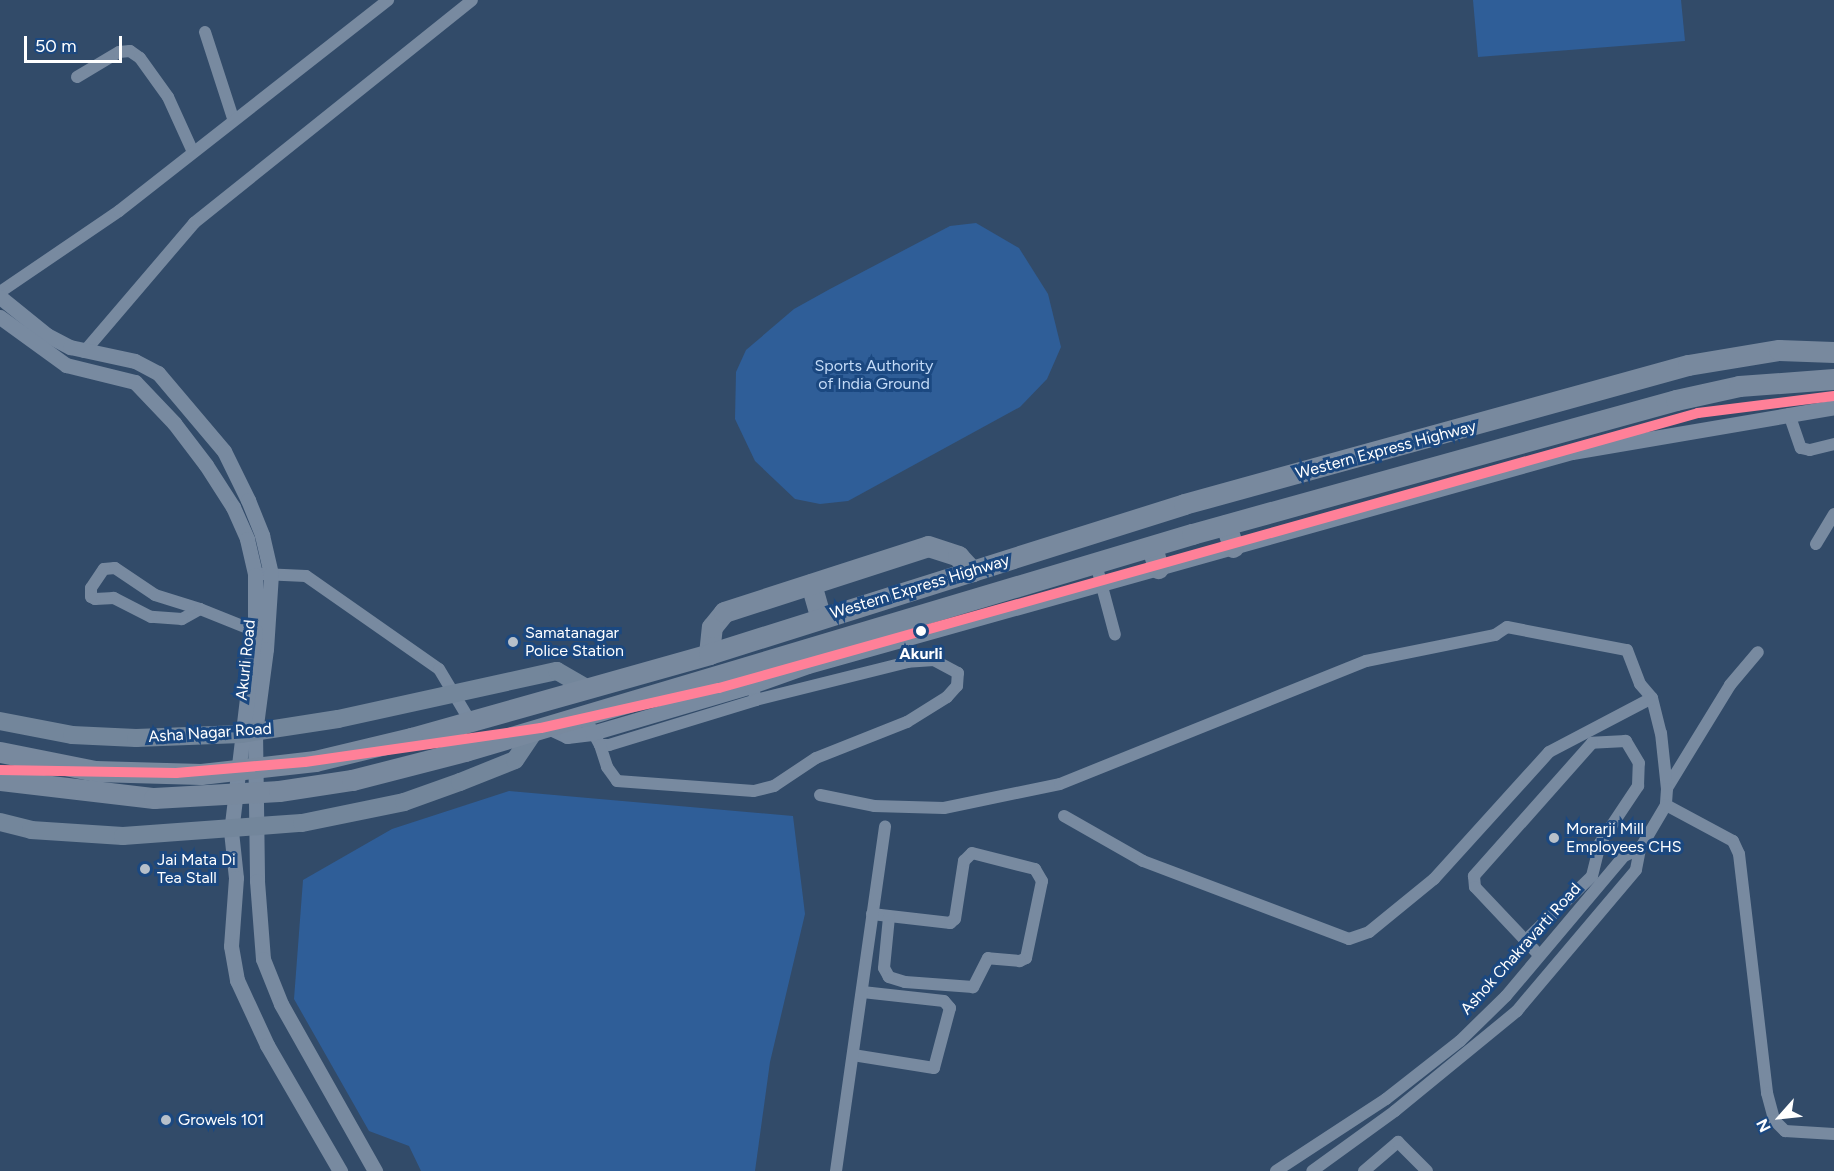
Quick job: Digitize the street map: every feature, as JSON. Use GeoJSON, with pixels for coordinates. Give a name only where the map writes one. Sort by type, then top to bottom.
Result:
{"type":"FeatureCollection","features":[{"type":"Feature","properties":{"kind":"highway","name":"Western Express Highway"},"geometry":{"type":"LineString","coordinates":[[0,752],[95,771],[201,774],[315,761],[411,738],[709,654],[1185,504],[1688,365],[1779,350],[1834,352]]}},
{"type":"Feature","properties":{"kind":"highway","name":"Western Express Highway"},"geometry":{"type":"LineString","coordinates":[[0,780],[154,798],[279,791],[352,780],[542,730],[592,732],[1096,564],[1226,525],[1676,400],[1739,386],[1834,379]]}},
{"type":"Feature","properties":{"kind":"highway"},"geometry":{"type":"LineString","coordinates":[[1226,525],[1233,547]]}},
{"type":"Feature","properties":{"kind":"highway"},"geometry":{"type":"LineString","coordinates":[[709,654],[712,627],[724,612],[928,546],[958,556],[972,571]]}},
{"type":"Feature","properties":{"kind":"highway"},"geometry":{"type":"LineString","coordinates":[[1152,547],[1158,568]]}},
{"type":"Feature","properties":{"kind":"highway"},"geometry":{"type":"LineString","coordinates":[[811,584],[821,618]]}},
{"type":"Feature","properties":{"kind":"main road","name":"Asha Nagar Road"},"geometry":{"type":"LineString","coordinates":[[0,720],[93,736],[248,733],[455,696],[557,671],[586,688]]}},
{"type":"Feature","properties":{"kind":"main road"},"geometry":{"type":"LineString","coordinates":[[0,822],[31,830],[123,836],[231,831],[302,823],[404,802],[515,760],[542,730]]}},
{"type":"Feature","properties":{"kind":"street"},"geometry":{"type":"LineString","coordinates":[[0,292],[119,211],[232,118],[387,0]]}},
{"type":"Feature","properties":{"kind":"street"},"geometry":{"type":"LineString","coordinates":[[84,352],[194,223],[472,0]]}},
{"type":"Feature","properties":{"kind":"street"},"geometry":{"type":"LineString","coordinates":[[205,32],[232,118]]}},
{"type":"Feature","properties":{"kind":"street"},"geometry":{"type":"LineString","coordinates":[[77,77],[119,52],[130,51],[140,58],[168,97],[192,150]]}},
{"type":"Feature","properties":{"kind":"street","name":"Akurli Road"},"geometry":{"type":"LineString","coordinates":[[0,297],[50,337],[84,352],[135,361],[158,374],[191,408],[224,451],[262,535],[271,574],[267,649],[248,733],[231,831],[236,878],[231,946],[237,980],[267,1045],[340,1171]]}},
{"type":"Feature","properties":{"kind":"street","name":"Akurli Road"},"geometry":{"type":"LineString","coordinates":[[0,317],[66,365],[135,382],[174,423],[233,507],[255,574],[255,631],[248,733],[258,828],[257,881],[263,959],[281,1004],[375,1171]]}},
{"type":"Feature","properties":{"kind":"street"},"geometry":{"type":"LineString","coordinates":[[754,693],[808,666],[1572,452],[1834,407]]}},
{"type":"Feature","properties":{"kind":"street"},"geometry":{"type":"LineString","coordinates":[[1789,414],[1801,448],[1810,450],[1834,444]]}},
{"type":"Feature","properties":{"kind":"street"},"geometry":{"type":"LineString","coordinates":[[1816,544],[1834,514]]}},
{"type":"Feature","properties":{"kind":"street"},"geometry":{"type":"LineString","coordinates":[[1096,564],[1115,634]]}},
{"type":"Feature","properties":{"kind":"street"},"geometry":{"type":"LineString","coordinates":[[200,609],[182,620],[151,618],[114,598],[91,597],[91,588],[104,568],[115,568],[155,595],[200,609],[255,631]]}},
{"type":"Feature","properties":{"kind":"street"},"geometry":{"type":"LineString","coordinates":[[255,574],[306,576],[439,669],[470,721]]}},
{"type":"Feature","properties":{"kind":"street"},"geometry":{"type":"LineString","coordinates":[[820,795],[874,806],[944,807],[1060,784],[1366,661],[1495,635],[1507,627],[1627,650],[1640,684],[1652,698],[1663,742],[1666,804],[1733,841],[1739,854],[1767,1093],[1774,1120],[1785,1131],[1834,1134]]}},
{"type":"Feature","properties":{"kind":"street"},"geometry":{"type":"LineString","coordinates":[[1667,789],[1730,685],[1758,652]]}},
{"type":"Feature","properties":{"kind":"street"},"geometry":{"type":"LineString","coordinates":[[934,660],[958,673],[957,686],[947,697],[907,722],[816,758],[774,786],[754,791],[617,781],[607,767],[592,732],[754,693],[908,662],[934,660]]}},
{"type":"Feature","properties":{"kind":"street"},"geometry":{"type":"LineString","coordinates":[[1064,816],[1143,861],[1340,938],[1358,937],[1434,879],[1549,752],[1652,698]]}},
{"type":"Feature","properties":{"kind":"street"},"geometry":{"type":"LineString","coordinates":[[1526,940],[1592,876],[1599,849],[1638,786],[1639,763],[1626,741],[1592,743],[1474,876],[1475,887],[1539,955]]}},
{"type":"Feature","properties":{"kind":"street","name":"Ashok Chakravarti Road"},"geometry":{"type":"LineString","coordinates":[[1317,1170],[1395,1112],[1517,1011],[1630,879],[1640,849],[1666,804]]}},
{"type":"Feature","properties":{"kind":"street"},"geometry":{"type":"LineString","coordinates":[[836,1171],[885,826]]}},
{"type":"Feature","properties":{"kind":"street"},"geometry":{"type":"LineString","coordinates":[[1599,849],[1630,879]]}},
{"type":"Feature","properties":{"kind":"street","name":"Ashok Chakravarti Road"},"geometry":{"type":"LineString","coordinates":[[1276,1171],[1386,1099],[1460,1041],[1506,996],[1624,856],[1640,849]]}},
{"type":"Feature","properties":{"kind":"street"},"geometry":{"type":"LineString","coordinates":[[872,914],[950,923],[955,919],[964,861],[972,853],[1028,866],[1035,869],[1042,881],[1026,958],[1020,961],[988,958],[973,987],[905,982],[889,977],[884,968],[889,917]]}},
{"type":"Feature","properties":{"kind":"street"},"geometry":{"type":"LineString","coordinates":[[1569,919],[1582,933]]}},
{"type":"Feature","properties":{"kind":"street"},"geometry":{"type":"LineString","coordinates":[[853,1055],[934,1068],[950,1008],[944,1001],[862,992]]}},
{"type":"Feature","properties":{"kind":"street"},"geometry":{"type":"LineString","coordinates":[[1506,996],[1517,1011]]}},
{"type":"Feature","properties":{"kind":"street"},"geometry":{"type":"LineString","coordinates":[[1364,1171],[1398,1142],[1427,1171]]}},
{"type":"Feature","properties":{"kind":"street"},"geometry":{"type":"LineString","coordinates":[[1307,1150],[1317,1170]]}},
{"type":"Feature","properties":{"kind":"green space"},"geometry":{"type":"Polygon","coordinates":[[[1473,0],[1681,0],[1685,41],[1478,57],[1473,0]]]}},
{"type":"Feature","properties":{"kind":"green space","name":"Sports Authority of India Ground"},"geometry":{"type":"Polygon","coordinates":[[[976,223],[1019,248],[1048,294],[1061,347],[1047,379],[1020,407],[848,501],[820,504],[795,499],[755,461],[735,419],[736,372],[746,350],[794,309],[830,289],[950,226],[976,223]]]}},
{"type":"Feature","properties":{"kind":"green space"},"geometry":{"type":"Polygon","coordinates":[[[509,791],[793,816],[805,914],[770,1062],[755,1171],[421,1171],[409,1146],[369,1131],[294,999],[303,880],[392,829],[509,791]]]}},
{"type":"Feature","properties":{"kind":"transit line"},"geometry":{"type":"LineString","coordinates":[[0,770],[176,773],[305,762],[541,728],[719,688],[1698,413],[1834,396]]}},
{"type":"Feature","properties":{"kind":"place","name":"Akurli"},"geometry":{"type":"Point","coordinates":[921,631]}},
{"type":"Feature","properties":{"kind":"place","name":"Samatanagar Police Station"},"geometry":{"type":"Point","coordinates":[513,642]}},
{"type":"Feature","properties":{"kind":"place","name":"Morarji Mill Employees CHS"},"geometry":{"type":"Point","coordinates":[1554,838]}},
{"type":"Feature","properties":{"kind":"place","name":"Jai Mata Di Tea Stall"},"geometry":{"type":"Point","coordinates":[145,869]}},
{"type":"Feature","properties":{"kind":"place","name":"Growels 101"},"geometry":{"type":"Point","coordinates":[166,1120]}}]}
